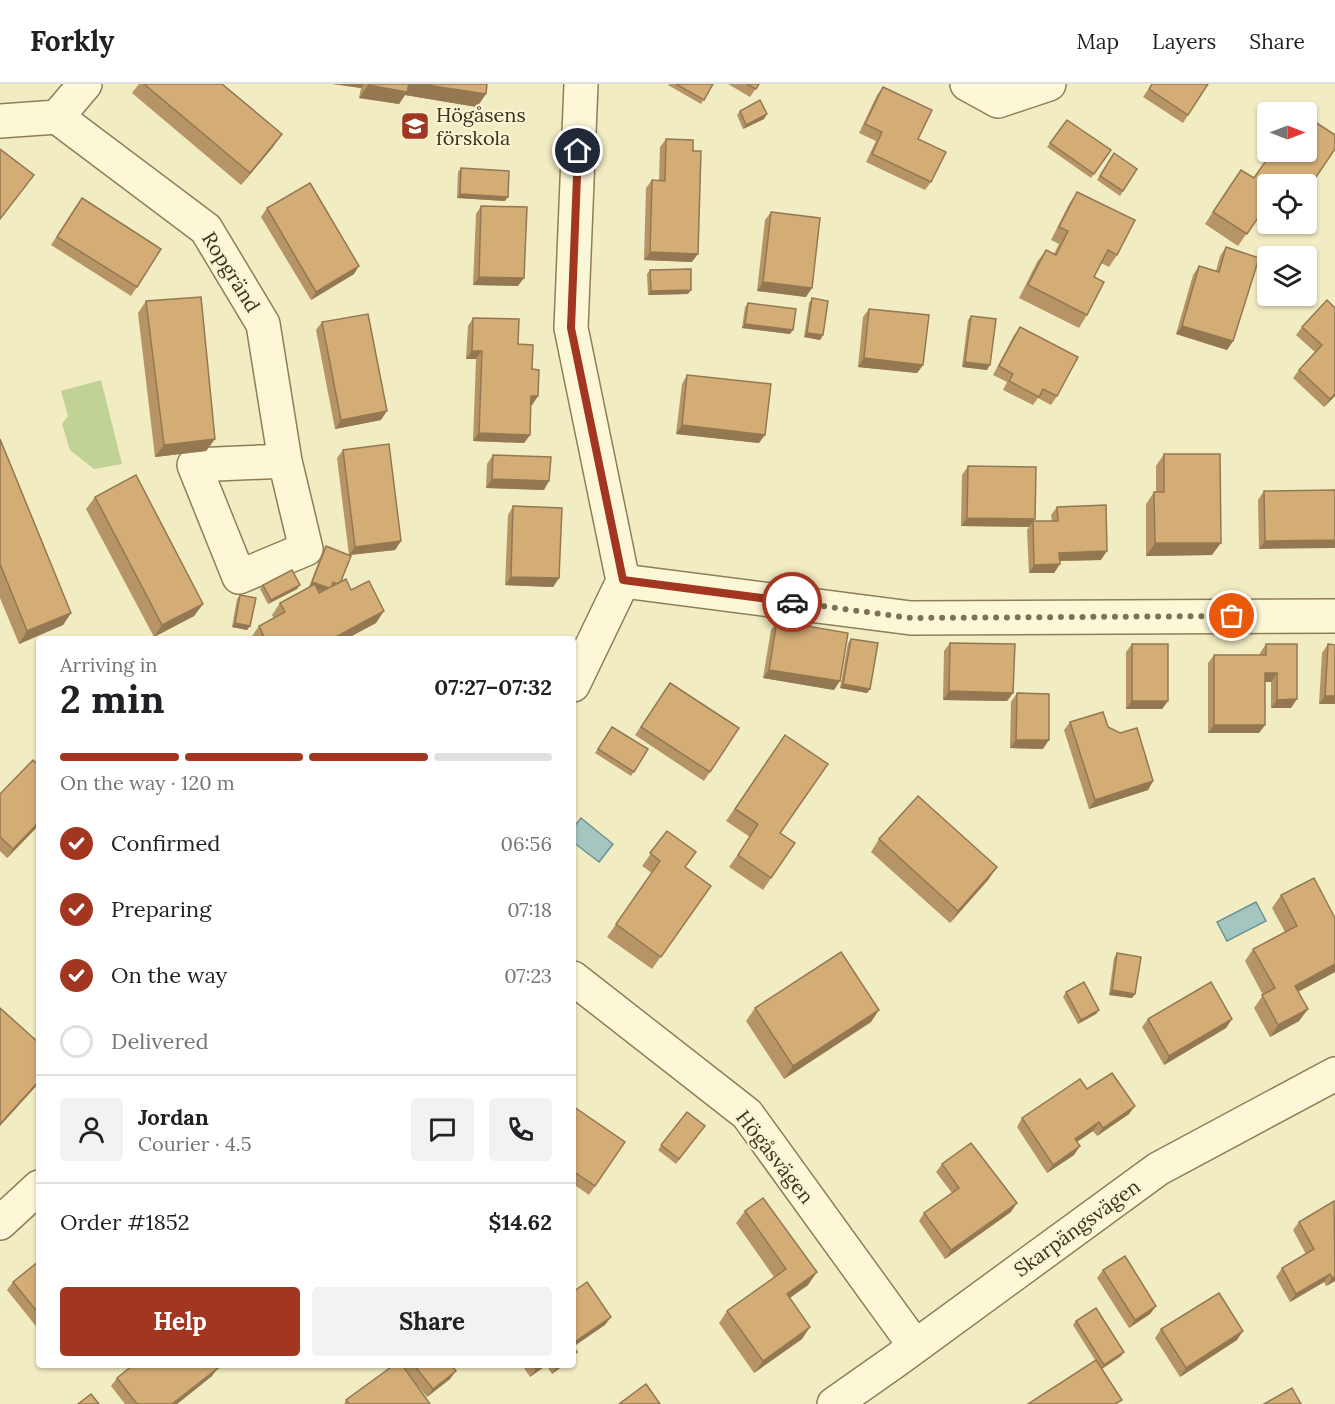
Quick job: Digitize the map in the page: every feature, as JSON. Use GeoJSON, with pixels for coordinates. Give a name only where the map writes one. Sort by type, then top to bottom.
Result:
{"type":"FeatureCollection","features":[{"type":"Feature","properties":{"kind":"street"},"geometry":{"type":"LineString","coordinates":[[0,121],[57,117],[85,84]]}},
{"type":"Feature","properties":{"kind":"street"},"geometry":{"type":"LineString","coordinates":[[576,679],[623,580],[571,328],[581,84]]}},
{"type":"Feature","properties":{"kind":"street"},"geometry":{"type":"LineString","coordinates":[[967,84],[998,101],[1049,84]]}},
{"type":"Feature","properties":{"kind":"street","name":"Ropgränd"},"geometry":{"type":"LineString","coordinates":[[57,117],[206,229],[263,324],[285,461]]}},
{"type":"Feature","properties":{"kind":"street"},"geometry":{"type":"LineString","coordinates":[[623,580],[911,618],[1335,615]]}},
{"type":"Feature","properties":{"kind":"street","name":"Högåsvägen"},"geometry":{"type":"LineString","coordinates":[[576,980],[747,1114],[915,1346]]}},
{"type":"Feature","properties":{"kind":"street","name":"Skarpängsvägen"},"geometry":{"type":"LineString","coordinates":[[834,1404],[1158,1169],[1335,1074]]}},
{"type":"Feature","properties":{"kind":"street"},"geometry":{"type":"LineString","coordinates":[[0,1224],[36,1190]]}},
{"type":"Feature","properties":{"kind":"green space"},"geometry":{"type":"Polygon","coordinates":[[[101,380],[122,464],[94,469],[70,450],[62,424],[68,416],[61,391],[101,380]]]}},
{"type":"Feature","properties":{"kind":"water"},"geometry":{"type":"Polygon","coordinates":[[[581,818],[613,844],[599,862],[576,844],[576,824],[581,818]]]}},
{"type":"Feature","properties":{"kind":"water"},"geometry":{"type":"Polygon","coordinates":[[[1256,902],[1266,921],[1227,941],[1217,922],[1256,902]]]}},
{"type":"Feature","properties":{"kind":"building"},"geometry":{"type":"Polygon","coordinates":[[[144,84],[222,84],[282,134],[250,173],[144,84]]]}},
{"type":"Feature","properties":{"kind":"building"},"geometry":{"type":"Polygon","coordinates":[[[368,84],[409,84],[407,92],[368,84]]]}},
{"type":"Feature","properties":{"kind":"building"},"geometry":{"type":"Polygon","coordinates":[[[420,84],[487,84],[486,94],[420,84]]]}},
{"type":"Feature","properties":{"kind":"building"},"geometry":{"type":"Polygon","coordinates":[[[676,84],[713,84],[704,100],[676,84]]]}},
{"type":"Feature","properties":{"kind":"building"},"geometry":{"type":"Polygon","coordinates":[[[747,84],[759,84],[756,89],[747,84]]]}},
{"type":"Feature","properties":{"kind":"building"},"geometry":{"type":"Polygon","coordinates":[[[1152,84],[1208,84],[1188,115],[1149,89],[1152,84]]]}},
{"type":"Feature","properties":{"kind":"building"},"geometry":{"type":"Polygon","coordinates":[[[883,87],[932,110],[918,139],[946,152],[931,182],[872,154],[882,132],[865,124],[883,87]]]}},
{"type":"Feature","properties":{"kind":"building"},"geometry":{"type":"Polygon","coordinates":[[[760,100],[767,114],[746,125],[740,111],[760,100]]]}},
{"type":"Feature","properties":{"kind":"building"},"geometry":{"type":"Polygon","coordinates":[[[1067,120],[1111,150],[1094,174],[1050,143],[1067,120]]]}},
{"type":"Feature","properties":{"kind":"building"},"geometry":{"type":"Polygon","coordinates":[[[1317,123],[1335,135],[1335,149],[1317,176],[1257,174],[1257,219],[1247,234],[1213,212],[1241,170],[1254,178],[1265,162],[1317,162],[1317,123]]]}},
{"type":"Feature","properties":{"kind":"building"},"geometry":{"type":"Polygon","coordinates":[[[666,139],[693,140],[693,151],[701,151],[698,254],[650,252],[652,180],[665,181],[666,139]]]}},
{"type":"Feature","properties":{"kind":"building"},"geometry":{"type":"Polygon","coordinates":[[[0,149],[34,175],[0,219],[0,149]]]}},
{"type":"Feature","properties":{"kind":"building"},"geometry":{"type":"Polygon","coordinates":[[[1114,153],[1137,169],[1123,191],[1100,176],[1114,153]]]}},
{"type":"Feature","properties":{"kind":"building"},"geometry":{"type":"Polygon","coordinates":[[[461,168],[509,171],[508,197],[460,194],[461,168]]]}},
{"type":"Feature","properties":{"kind":"building"},"geometry":{"type":"Polygon","coordinates":[[[310,183],[359,266],[316,292],[267,208],[310,183]]]}},
{"type":"Feature","properties":{"kind":"building"},"geometry":{"type":"Polygon","coordinates":[[[1077,192],[1135,220],[1117,255],[1108,250],[1094,277],[1104,282],[1087,315],[1028,285],[1046,250],[1056,255],[1068,231],[1059,227],[1077,192]]]}},
{"type":"Feature","properties":{"kind":"building"},"geometry":{"type":"Polygon","coordinates":[[[82,198],[161,249],[137,287],[57,237],[82,198]]]}},
{"type":"Feature","properties":{"kind":"building"},"geometry":{"type":"Polygon","coordinates":[[[481,206],[527,207],[524,278],[479,277],[481,206]]]}},
{"type":"Feature","properties":{"kind":"building"},"geometry":{"type":"Polygon","coordinates":[[[771,212],[820,218],[812,288],[763,282],[771,212]]]}},
{"type":"Feature","properties":{"kind":"building"},"geometry":{"type":"Polygon","coordinates":[[[1226,247],[1257,257],[1257,264],[1233,341],[1182,326],[1199,266],[1219,272],[1226,247]]]}},
{"type":"Feature","properties":{"kind":"building"},"geometry":{"type":"Polygon","coordinates":[[[691,269],[691,290],[651,291],[650,270],[691,269]]]}},
{"type":"Feature","properties":{"kind":"building"},"geometry":{"type":"Polygon","coordinates":[[[201,297],[215,439],[164,445],[146,301],[201,297]]]}},
{"type":"Feature","properties":{"kind":"building"},"geometry":{"type":"Polygon","coordinates":[[[812,298],[828,301],[823,335],[807,333],[812,298]]]}},
{"type":"Feature","properties":{"kind":"building"},"geometry":{"type":"Polygon","coordinates":[[[1327,300],[1335,308],[1335,394],[1330,399],[1299,370],[1322,345],[1302,327],[1327,300]]]}},
{"type":"Feature","properties":{"kind":"building"},"geometry":{"type":"Polygon","coordinates":[[[748,303],[796,309],[793,330],[745,324],[748,303]]]}},
{"type":"Feature","properties":{"kind":"building"},"geometry":{"type":"Polygon","coordinates":[[[869,309],[929,315],[923,365],[864,358],[869,309]]]}},
{"type":"Feature","properties":{"kind":"building"},"geometry":{"type":"Polygon","coordinates":[[[368,314],[387,411],[341,420],[322,322],[368,314]]]}},
{"type":"Feature","properties":{"kind":"building"},"geometry":{"type":"Polygon","coordinates":[[[971,316],[996,319],[990,365],[965,362],[971,316]]]}},
{"type":"Feature","properties":{"kind":"building"},"geometry":{"type":"Polygon","coordinates":[[[473,318],[519,319],[518,344],[533,345],[532,369],[539,370],[538,396],[531,396],[530,435],[479,433],[482,351],[472,351],[473,318]]]}},
{"type":"Feature","properties":{"kind":"building"},"geometry":{"type":"Polygon","coordinates":[[[1020,327],[1078,357],[1057,396],[1043,389],[1039,397],[1009,381],[1013,374],[999,366],[1020,327]]]}},
{"type":"Feature","properties":{"kind":"building"},"geometry":{"type":"Polygon","coordinates":[[[687,375],[771,384],[765,435],[682,425],[687,375]]]}},
{"type":"Feature","properties":{"kind":"building"},"geometry":{"type":"Polygon","coordinates":[[[0,439],[71,613],[27,631],[0,564],[0,439]]]}},
{"type":"Feature","properties":{"kind":"building"},"geometry":{"type":"Polygon","coordinates":[[[389,444],[401,541],[355,547],[343,450],[389,444]]]}},
{"type":"Feature","properties":{"kind":"building"},"geometry":{"type":"Polygon","coordinates":[[[1164,454],[1220,454],[1221,543],[1155,543],[1154,492],[1164,492],[1164,454]]]}},
{"type":"Feature","properties":{"kind":"building"},"geometry":{"type":"Polygon","coordinates":[[[493,455],[551,457],[549,481],[492,479],[493,455]]]}},
{"type":"Feature","properties":{"kind":"building"},"geometry":{"type":"Polygon","coordinates":[[[968,466],[1036,467],[1035,519],[967,518],[968,466]]]}},
{"type":"Feature","properties":{"kind":"building"},"geometry":{"type":"Polygon","coordinates":[[[136,475],[203,604],[162,625],[95,497],[136,475]]]}},
{"type":"Feature","properties":{"kind":"building"},"geometry":{"type":"Polygon","coordinates":[[[1335,490],[1335,540],[1265,541],[1264,491],[1335,490]]]}},
{"type":"Feature","properties":{"kind":"building"},"geometry":{"type":"Polygon","coordinates":[[[1106,505],[1107,551],[1059,553],[1060,564],[1034,565],[1033,521],[1058,521],[1057,507],[1106,505]]]}},
{"type":"Feature","properties":{"kind":"building"},"geometry":{"type":"Polygon","coordinates":[[[513,506],[562,508],[559,578],[511,577],[513,506]]]}},
{"type":"Feature","properties":{"kind":"building"},"geometry":{"type":"Polygon","coordinates":[[[326,546],[351,556],[341,581],[337,584],[333,582],[332,587],[329,588],[312,582],[326,546]]]}},
{"type":"Feature","properties":{"kind":"building"},"geometry":{"type":"Polygon","coordinates":[[[292,570],[300,585],[271,600],[263,585],[292,570]]]}},
{"type":"Feature","properties":{"kind":"building"},"geometry":{"type":"Polygon","coordinates":[[[346,579],[351,590],[369,581],[384,611],[338,636],[264,636],[259,626],[285,612],[280,603],[315,584],[319,593],[346,579]]]}},
{"type":"Feature","properties":{"kind":"building"},"geometry":{"type":"Polygon","coordinates":[[[240,595],[256,598],[250,626],[235,623],[240,595]]]}},
{"type":"Feature","properties":{"kind":"building"},"geometry":{"type":"Polygon","coordinates":[[[777,621],[848,633],[840,681],[769,670],[777,621]]]}},
{"type":"Feature","properties":{"kind":"building"},"geometry":{"type":"Polygon","coordinates":[[[851,639],[878,643],[870,689],[843,684],[851,639]]]}},
{"type":"Feature","properties":{"kind":"building"},"geometry":{"type":"Polygon","coordinates":[[[950,643],[1015,644],[1013,693],[949,691],[950,643]]]}},
{"type":"Feature","properties":{"kind":"building"},"geometry":{"type":"Polygon","coordinates":[[[1132,644],[1168,644],[1168,701],[1132,701],[1132,644]]]}},
{"type":"Feature","properties":{"kind":"building"},"geometry":{"type":"Polygon","coordinates":[[[1266,644],[1297,644],[1297,699],[1277,700],[1277,673],[1265,673],[1265,725],[1214,725],[1214,655],[1266,655],[1266,644]]]}},
{"type":"Feature","properties":{"kind":"building"},"geometry":{"type":"Polygon","coordinates":[[[1328,644],[1335,645],[1335,696],[1325,696],[1328,644]]]}},
{"type":"Feature","properties":{"kind":"building"},"geometry":{"type":"Polygon","coordinates":[[[670,683],[739,728],[710,772],[641,727],[670,683]]]}},
{"type":"Feature","properties":{"kind":"building"},"geometry":{"type":"Polygon","coordinates":[[[1017,693],[1049,694],[1049,740],[1016,740],[1017,693]]]}},
{"type":"Feature","properties":{"kind":"building"},"geometry":{"type":"Polygon","coordinates":[[[1103,712],[1108,727],[1120,733],[1137,728],[1153,781],[1095,800],[1070,722],[1103,712]]]}},
{"type":"Feature","properties":{"kind":"building"},"geometry":{"type":"Polygon","coordinates":[[[612,727],[648,749],[634,772],[598,749],[612,727]]]}},
{"type":"Feature","properties":{"kind":"building"},"geometry":{"type":"Polygon","coordinates":[[[785,735],[828,764],[780,833],[795,843],[771,878],[738,855],[758,824],[735,809],[785,735]]]}},
{"type":"Feature","properties":{"kind":"building"},"geometry":{"type":"Polygon","coordinates":[[[33,760],[36,763],[36,825],[13,849],[0,837],[0,794],[33,760]]]}},
{"type":"Feature","properties":{"kind":"building"},"geometry":{"type":"Polygon","coordinates":[[[918,796],[997,867],[958,911],[879,839],[918,796]]]}},
{"type":"Feature","properties":{"kind":"building"},"geometry":{"type":"Polygon","coordinates":[[[667,831],[696,852],[685,867],[711,886],[661,957],[616,924],[660,861],[650,853],[667,831]]]}},
{"type":"Feature","properties":{"kind":"building"},"geometry":{"type":"Polygon","coordinates":[[[1314,878],[1335,918],[1335,964],[1295,986],[1308,1009],[1278,1025],[1262,995],[1275,988],[1253,949],[1297,926],[1281,895],[1314,878]]]}},
{"type":"Feature","properties":{"kind":"building"},"geometry":{"type":"Polygon","coordinates":[[[841,952],[879,1010],[793,1066],[755,1008],[841,952]]]}},
{"type":"Feature","properties":{"kind":"building"},"geometry":{"type":"Polygon","coordinates":[[[1117,953],[1141,957],[1135,994],[1112,990],[1117,953]]]}},
{"type":"Feature","properties":{"kind":"building"},"geometry":{"type":"Polygon","coordinates":[[[1084,982],[1099,1010],[1081,1020],[1066,992],[1084,982]]]}},
{"type":"Feature","properties":{"kind":"building"},"geometry":{"type":"Polygon","coordinates":[[[1211,982],[1232,1019],[1169,1056],[1148,1019],[1211,982]]]}},
{"type":"Feature","properties":{"kind":"building"},"geometry":{"type":"Polygon","coordinates":[[[0,1008],[36,1040],[36,1084],[0,1124],[0,1008]]]}},
{"type":"Feature","properties":{"kind":"building"},"geometry":{"type":"Polygon","coordinates":[[[1112,1073],[1135,1106],[1103,1128],[1099,1122],[1075,1139],[1080,1146],[1053,1165],[1022,1118],[1080,1079],[1087,1089],[1112,1073]]]}},
{"type":"Feature","properties":{"kind":"building"},"geometry":{"type":"Polygon","coordinates":[[[576,1108],[625,1142],[595,1186],[576,1173],[576,1108]]]}},
{"type":"Feature","properties":{"kind":"building"},"geometry":{"type":"Polygon","coordinates":[[[687,1112],[705,1126],[679,1159],[661,1145],[687,1112]]]}},
{"type":"Feature","properties":{"kind":"building"},"geometry":{"type":"Polygon","coordinates":[[[971,1143],[1017,1203],[951,1250],[924,1213],[959,1188],[942,1164],[971,1143]]]}},
{"type":"Feature","properties":{"kind":"building"},"geometry":{"type":"Polygon","coordinates":[[[763,1198],[817,1272],[787,1294],[810,1327],[763,1361],[727,1311],[786,1269],[745,1211],[763,1198]]]}},
{"type":"Feature","properties":{"kind":"building"},"geometry":{"type":"Polygon","coordinates":[[[1334,1201],[1335,1276],[1332,1278],[1330,1274],[1296,1294],[1282,1268],[1314,1249],[1299,1222],[1334,1201]]]}},
{"type":"Feature","properties":{"kind":"building"},"geometry":{"type":"Polygon","coordinates":[[[1125,1256],[1156,1306],[1135,1320],[1103,1270],[1125,1256]]]}},
{"type":"Feature","properties":{"kind":"building"},"geometry":{"type":"Polygon","coordinates":[[[36,1263],[36,1310],[13,1282],[36,1263]]]}},
{"type":"Feature","properties":{"kind":"building"},"geometry":{"type":"Polygon","coordinates":[[[587,1282],[611,1317],[576,1341],[576,1290],[587,1282]]]}},
{"type":"Feature","properties":{"kind":"building"},"geometry":{"type":"Polygon","coordinates":[[[1219,1293],[1243,1331],[1186,1368],[1161,1329],[1219,1293]]]}},
{"type":"Feature","properties":{"kind":"building"},"geometry":{"type":"Polygon","coordinates":[[[1096,1308],[1124,1352],[1104,1365],[1076,1321],[1096,1308]]]}},
{"type":"Feature","properties":{"kind":"building"},"geometry":{"type":"Polygon","coordinates":[[[1096,1360],[1122,1400],[1115,1404],[1028,1404],[1096,1360]]]}},
{"type":"Feature","properties":{"kind":"building"},"geometry":{"type":"Polygon","coordinates":[[[129,1368],[218,1368],[172,1404],[137,1404],[117,1378],[129,1368]]]}},
{"type":"Feature","properties":{"kind":"building"},"geometry":{"type":"Polygon","coordinates":[[[390,1368],[404,1368],[430,1404],[349,1404],[346,1400],[390,1368]]]}},
{"type":"Feature","properties":{"kind":"building"},"geometry":{"type":"Polygon","coordinates":[[[416,1368],[454,1368],[456,1371],[433,1389],[416,1368]]]}},
{"type":"Feature","properties":{"kind":"building"},"geometry":{"type":"Polygon","coordinates":[[[646,1384],[660,1404],[619,1404],[646,1384]]]}},
{"type":"Feature","properties":{"kind":"building"},"geometry":{"type":"Polygon","coordinates":[[[1292,1388],[1301,1404],[1264,1404],[1292,1388]]]}},
{"type":"Feature","properties":{"kind":"building"},"geometry":{"type":"Polygon","coordinates":[[[91,1394],[99,1404],[78,1404],[91,1394]]]}},
{"type":"Feature","properties":{"kind":"way so far"},"geometry":{"type":"LineString","coordinates":[[792,602],[911,618],[1232,616]]}},
{"type":"Feature","properties":{"kind":"place","name":"Högåsens förskola"},"geometry":{"type":"Point","coordinates":[415,126]}},
{"type":"Feature","properties":{"kind":"route"},"geometry":{"type":"LineString","coordinates":[[578,151],[571,328],[623,580],[792,602]]}}]}
